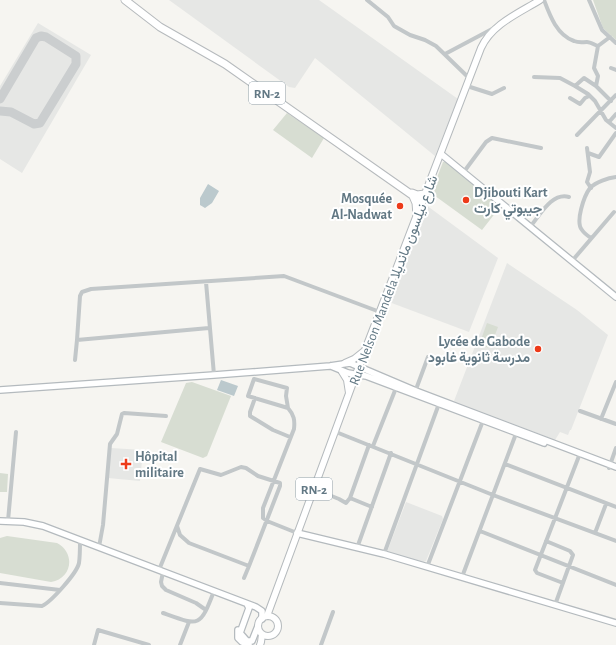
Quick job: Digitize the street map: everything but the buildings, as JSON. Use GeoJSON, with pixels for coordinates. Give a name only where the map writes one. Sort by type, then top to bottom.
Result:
{"type":"FeatureCollection","features":[{"type":"Feature","properties":{"kind":"highway","name":"RN-2"},"geometry":{"type":"LineString","coordinates":[[125,0],[160,27],[226,64],[410,192],[422,202]]}},
{"type":"Feature","properties":{"kind":"highway","name":"RN-2"},"geometry":{"type":"LineString","coordinates":[[410,192],[417,195],[426,190]]}},
{"type":"Feature","properties":{"kind":"highway"},"geometry":{"type":"LineString","coordinates":[[410,192],[416,203],[417,215]]}},
{"type":"Feature","properties":{"kind":"main road","name":"Rue Nelson Mandela شارع نيلسون مانديلا"},"geometry":{"type":"LineString","coordinates":[[266,615],[279,585],[365,350],[484,41],[498,26],[540,0]]}},
{"type":"Feature","properties":{"kind":"main road"},"geometry":{"type":"LineString","coordinates":[[345,363],[354,359],[365,350]]}},
{"type":"Feature","properties":{"kind":"main road"},"geometry":{"type":"LineString","coordinates":[[342,372],[347,380],[350,394]]}},
{"type":"Feature","properties":{"kind":"main road","name":"Rue Nelson Mandela شارع نيلسون مانديلا"},"geometry":{"type":"LineString","coordinates":[[276,621],[274,609],[279,585]]}},
{"type":"Feature","properties":{"kind":"main road"},"geometry":{"type":"LineString","coordinates":[[262,611],[276,621]]}},
{"type":"Feature","properties":{"kind":"main road","name":"RN-2"},"geometry":{"type":"LineString","coordinates":[[258,626],[266,615]]}},
{"type":"Feature","properties":{"kind":"main road","name":"RN-2"},"geometry":{"type":"LineString","coordinates":[[264,645],[270,636],[275,634],[277,629],[276,621]]}},
{"type":"Feature","properties":{"kind":"main road"},"geometry":{"type":"LineString","coordinates":[[258,626],[262,634],[260,645]]}},
{"type":"Feature","properties":{"kind":"main road"},"geometry":{"type":"LineString","coordinates":[[262,634],[270,636]]}},
{"type":"Feature","properties":{"kind":"street"},"geometry":{"type":"LineString","coordinates":[[367,0],[388,17],[394,26],[436,46],[470,79]]}},
{"type":"Feature","properties":{"kind":"street"},"geometry":{"type":"LineString","coordinates":[[544,0],[551,18],[565,36],[575,42],[589,42],[598,46]]}},
{"type":"Feature","properties":{"kind":"street"},"geometry":{"type":"LineString","coordinates":[[589,0],[599,26],[616,43]]}},
{"type":"Feature","properties":{"kind":"street"},"geometry":{"type":"LineString","coordinates":[[445,54],[498,26]]}},
{"type":"Feature","properties":{"kind":"street"},"geometry":{"type":"LineString","coordinates":[[596,86],[598,76],[594,68],[598,46],[610,38]]}},
{"type":"Feature","properties":{"kind":"street"},"geometry":{"type":"LineString","coordinates":[[611,68],[616,70]]}},
{"type":"Feature","properties":{"kind":"street"},"geometry":{"type":"LineString","coordinates":[[534,77],[560,78],[576,86],[595,101],[606,120],[616,128]]}},
{"type":"Feature","properties":{"kind":"street"},"geometry":{"type":"LineString","coordinates":[[576,86],[584,78],[596,86],[611,100]]}},
{"type":"Feature","properties":{"kind":"street"},"geometry":{"type":"LineString","coordinates":[[467,86],[492,94],[504,88]]}},
{"type":"Feature","properties":{"kind":"street"},"geometry":{"type":"LineString","coordinates":[[577,135],[616,95]]}},
{"type":"Feature","properties":{"kind":"street"},"geometry":{"type":"LineString","coordinates":[[570,98],[580,104],[589,96]]}},
{"type":"Feature","properties":{"kind":"street"},"geometry":{"type":"LineString","coordinates":[[609,122],[616,114]]}},
{"type":"Feature","properties":{"kind":"street"},"geometry":{"type":"LineString","coordinates":[[588,153],[599,157],[616,133]]}},
{"type":"Feature","properties":{"kind":"street"},"geometry":{"type":"LineString","coordinates":[[463,173],[486,142],[492,138],[541,148]]}},
{"type":"Feature","properties":{"kind":"street"},"geometry":{"type":"LineString","coordinates":[[587,148],[590,172],[587,182],[591,188]]}},
{"type":"Feature","properties":{"kind":"street"},"geometry":{"type":"LineString","coordinates":[[441,154],[616,297]]}},
{"type":"Feature","properties":{"kind":"street"},"geometry":{"type":"LineString","coordinates":[[591,238],[582,230],[579,220],[584,202],[591,188],[606,179],[616,177]]}},
{"type":"Feature","properties":{"kind":"street"},"geometry":{"type":"LineString","coordinates":[[530,227],[554,199],[565,195],[569,197]]}},
{"type":"Feature","properties":{"kind":"street"},"geometry":{"type":"LineString","coordinates":[[572,261],[614,212]]}},
{"type":"Feature","properties":{"kind":"street"},"geometry":{"type":"LineString","coordinates":[[75,360],[80,296],[82,292],[87,289],[284,276],[380,312]]}},
{"type":"Feature","properties":{"kind":"street"},"geometry":{"type":"LineString","coordinates":[[206,282],[214,375]]}},
{"type":"Feature","properties":{"kind":"street"},"geometry":{"type":"LineString","coordinates":[[77,340],[210,328]]}},
{"type":"Feature","properties":{"kind":"street"},"geometry":{"type":"LineString","coordinates":[[415,392],[428,357]]}},
{"type":"Feature","properties":{"kind":"street"},"geometry":{"type":"LineString","coordinates":[[0,390],[214,375],[352,363],[415,392],[612,466],[616,471]]}},
{"type":"Feature","properties":{"kind":"street"},"geometry":{"type":"LineString","coordinates":[[330,366],[342,372],[366,376],[396,388],[415,392]]}},
{"type":"Feature","properties":{"kind":"street"},"geometry":{"type":"LineString","coordinates":[[288,408],[248,396],[254,379],[287,388],[286,396],[288,408],[293,414],[295,421],[294,428],[263,508],[263,518],[267,521],[297,533],[384,554],[616,623]]}},
{"type":"Feature","properties":{"kind":"street"},"geometry":{"type":"LineString","coordinates":[[602,419],[616,382]]}},
{"type":"Feature","properties":{"kind":"street"},"geometry":{"type":"LineString","coordinates":[[373,446],[396,388]]}},
{"type":"Feature","properties":{"kind":"street"},"geometry":{"type":"LineString","coordinates":[[255,398],[250,416],[269,428],[290,437]]}},
{"type":"Feature","properties":{"kind":"street"},"geometry":{"type":"LineString","coordinates":[[384,554],[440,401]]}},
{"type":"Feature","properties":{"kind":"street"},"geometry":{"type":"LineString","coordinates":[[580,410],[616,424]]}},
{"type":"Feature","properties":{"kind":"street"},"geometry":{"type":"LineString","coordinates":[[99,547],[103,525],[110,444],[117,434],[122,414],[166,416]]}},
{"type":"Feature","properties":{"kind":"street"},"geometry":{"type":"LineString","coordinates":[[427,567],[484,418]]}},
{"type":"Feature","properties":{"kind":"street"},"geometry":{"type":"LineString","coordinates":[[518,431],[579,456],[612,466]]}},
{"type":"Feature","properties":{"kind":"street"},"geometry":{"type":"LineString","coordinates":[[462,577],[518,431]]}},
{"type":"Feature","properties":{"kind":"street"},"geometry":{"type":"LineString","coordinates":[[8,521],[16,432]]}},
{"type":"Feature","properties":{"kind":"street"},"geometry":{"type":"LineString","coordinates":[[336,432],[493,495],[616,541]]}},
{"type":"Feature","properties":{"kind":"street"},"geometry":{"type":"LineString","coordinates":[[314,490],[346,503],[350,498],[368,445]]}},
{"type":"Feature","properties":{"kind":"street"},"geometry":{"type":"LineString","coordinates":[[612,466],[616,448]]}},
{"type":"Feature","properties":{"kind":"street"},"geometry":{"type":"LineString","coordinates":[[358,548],[391,453]]}},
{"type":"Feature","properties":{"kind":"street"},"geometry":{"type":"LineString","coordinates":[[563,583],[536,572],[535,568],[579,456]]}},
{"type":"Feature","properties":{"kind":"street"},"geometry":{"type":"LineString","coordinates":[[505,464],[616,507]]}},
{"type":"Feature","properties":{"kind":"street"},"geometry":{"type":"LineString","coordinates":[[206,610],[196,603],[166,590],[162,586],[161,582],[161,571],[200,469],[221,475],[241,467],[246,468],[258,476],[280,483],[267,521],[244,578]]}},
{"type":"Feature","properties":{"kind":"street"},"geometry":{"type":"LineString","coordinates":[[350,498],[372,507]]}},
{"type":"Feature","properties":{"kind":"street"},"geometry":{"type":"LineString","coordinates":[[595,533],[606,504]]}},
{"type":"Feature","properties":{"kind":"street"},"geometry":{"type":"LineString","coordinates":[[0,521],[24,522],[43,526],[214,591],[262,611]]}},
{"type":"Feature","properties":{"kind":"street"},"geometry":{"type":"LineString","coordinates":[[177,526],[180,535],[188,543],[249,566]]}},
{"type":"Feature","properties":{"kind":"street"},"geometry":{"type":"LineString","coordinates":[[480,531],[616,585]]}},
{"type":"Feature","properties":{"kind":"street"},"geometry":{"type":"LineString","coordinates":[[0,603],[42,606],[51,600],[79,564],[80,540]]}},
{"type":"Feature","properties":{"kind":"street"},"geometry":{"type":"LineString","coordinates":[[546,541],[572,552],[573,558],[556,605]]}},
{"type":"Feature","properties":{"kind":"street"},"geometry":{"type":"LineString","coordinates":[[0,584],[60,590]]}},
{"type":"Feature","properties":{"kind":"street"},"geometry":{"type":"LineString","coordinates":[[163,613],[189,622],[200,619],[204,616],[214,591]]}},
{"type":"Feature","properties":{"kind":"street"},"geometry":{"type":"LineString","coordinates":[[246,604],[249,608],[240,633],[247,641],[252,641],[258,626]]}},
{"type":"Feature","properties":{"kind":"street"},"geometry":{"type":"LineString","coordinates":[[246,604],[248,607],[238,631],[238,636],[242,642],[249,645]]}},
{"type":"Feature","properties":{"kind":"street"},"geometry":{"type":"LineString","coordinates":[[320,645],[334,612]]}},
{"type":"Feature","properties":{"kind":"street"},"geometry":{"type":"LineString","coordinates":[[180,645],[189,622]]}},
{"type":"Feature","properties":{"kind":"street"},"geometry":{"type":"LineString","coordinates":[[94,645],[98,630],[149,645]]}},
{"type":"Feature","properties":{"kind":"shaded area"},"geometry":{"type":"Polygon","coordinates":[[[169,0],[319,0],[458,99],[435,156],[315,58],[295,88],[289,87],[169,0]]]}},
{"type":"Feature","properties":{"kind":"shaded area"},"geometry":{"type":"Polygon","coordinates":[[[593,0],[616,0],[616,40],[603,28],[593,0]]]}},
{"type":"Feature","properties":{"kind":"shaded area"},"geometry":{"type":"Polygon","coordinates":[[[38,23],[91,55],[22,173],[0,159],[0,86],[38,23]]]}},
{"type":"Feature","properties":{"kind":"shaded area"},"geometry":{"type":"Polygon","coordinates":[[[287,113],[324,138],[312,158],[273,130],[287,113]]]}},
{"type":"Feature","properties":{"kind":"shaded area","name":"Djibouti Kart جيبوتي كارت"},"geometry":{"type":"Polygon","coordinates":[[[443,162],[446,162],[500,207],[482,230],[431,193],[443,162]]]}},
{"type":"Feature","properties":{"kind":"shaded area"},"geometry":{"type":"Polygon","coordinates":[[[208,184],[219,191],[212,203],[205,208],[200,205],[200,198],[208,184]]]}},
{"type":"Feature","properties":{"kind":"shaded area"},"geometry":{"type":"Polygon","coordinates":[[[426,205],[498,258],[469,332],[389,302],[426,205]]]}},
{"type":"Feature","properties":{"kind":"shaded area","name":"Lycée de Gabode مدرسة ثانوية غابود"},"geometry":{"type":"Polygon","coordinates":[[[507,263],[577,310],[608,335],[571,430],[568,435],[560,432],[555,440],[454,401],[507,263]]]}},
{"type":"Feature","properties":{"kind":"shaded area"},"geometry":{"type":"Polygon","coordinates":[[[487,323],[498,327],[490,348],[479,345],[487,323]]]}},
{"type":"Feature","properties":{"kind":"shaded area"},"geometry":{"type":"Polygon","coordinates":[[[221,380],[238,386],[234,396],[217,390],[221,380]]]}},
{"type":"Feature","properties":{"kind":"shaded area"},"geometry":{"type":"Polygon","coordinates":[[[192,382],[231,396],[207,456],[203,458],[161,442],[186,383],[192,382]]]}},
{"type":"Feature","properties":{"kind":"shaded area","name":"Hôpital militaire"},"geometry":{"type":"Polygon","coordinates":[[[111,448],[143,450],[140,481],[108,478],[111,448]]]}},
{"type":"Feature","properties":{"kind":"shaded area"},"geometry":{"type":"Polygon","coordinates":[[[0,473],[8,474],[7,492],[0,492],[0,473]]]}},
{"type":"Feature","properties":{"kind":"shaded area"},"geometry":{"type":"Polygon","coordinates":[[[406,502],[442,516],[443,519],[426,561],[423,562],[387,552],[406,502]]]}},
{"type":"Feature","properties":{"kind":"shaded area"},"geometry":{"type":"Polygon","coordinates":[[[7,536],[57,543],[63,547],[67,553],[69,565],[67,571],[58,580],[51,582],[0,573],[0,538],[7,536]]]}},
{"type":"Feature","properties":{"kind":"taxiway"},"geometry":{"type":"LineString","coordinates":[[0,99],[36,38],[41,36],[46,37],[76,56],[76,64],[40,123],[34,124],[11,112],[0,111]]}},
{"type":"Feature","properties":{"kind":"place","name":"Djibouti Kart جيبوتي كارت"},"geometry":{"type":"Point","coordinates":[466,200]}},
{"type":"Feature","properties":{"kind":"place","name":"Mosquée Al-Nadwat"},"geometry":{"type":"Point","coordinates":[400,206]}},
{"type":"Feature","properties":{"kind":"place","name":"Lycée de Gabode مدرسة ثانوية غابود"},"geometry":{"type":"Point","coordinates":[538,349]}},
{"type":"Feature","properties":{"kind":"place","name":"Hôpital militaire"},"geometry":{"type":"Point","coordinates":[126,464]}}]}
